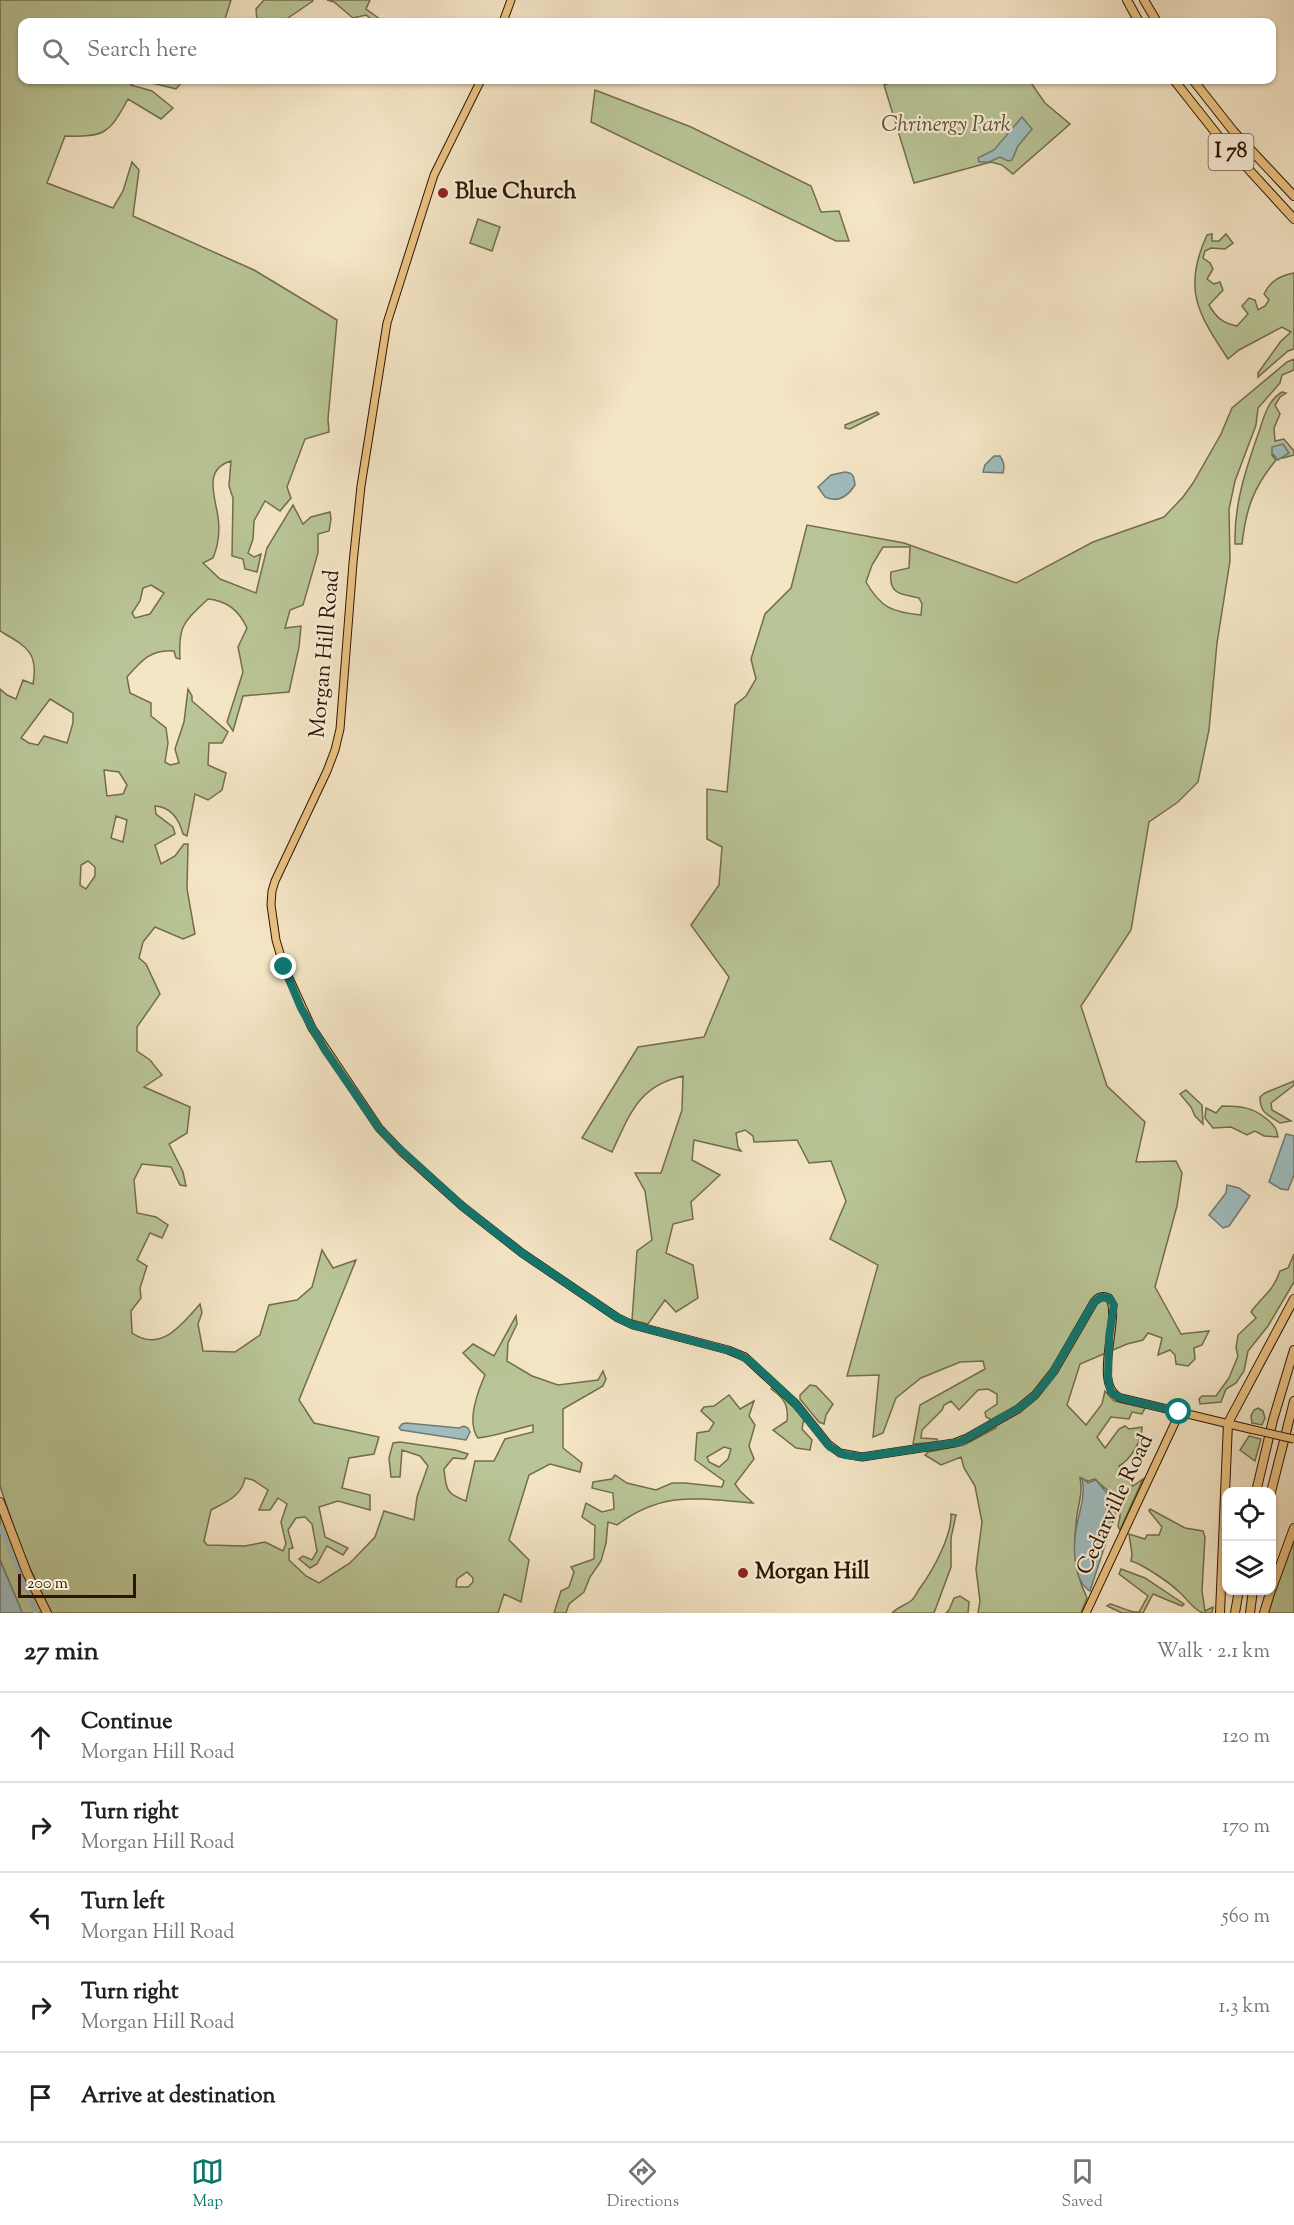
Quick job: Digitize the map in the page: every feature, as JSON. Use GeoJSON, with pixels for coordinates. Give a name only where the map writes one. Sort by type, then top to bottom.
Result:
{"type":"FeatureCollection","features":[{"type":"Feature","properties":{"kind":"highway"},"geometry":{"type":"LineString","coordinates":[[1127,0],[1137,18]]}},
{"type":"Feature","properties":{"kind":"highway"},"geometry":{"type":"LineString","coordinates":[[1144,0],[1155,18]]}},
{"type":"Feature","properties":{"kind":"highway","name":"I 78"},"geometry":{"type":"LineString","coordinates":[[1177,84],[1219,137],[1294,219]]}},
{"type":"Feature","properties":{"kind":"highway","name":"I 78"},"geometry":{"type":"LineString","coordinates":[[1196,84],[1230,126],[1294,196]]}},
{"type":"Feature","properties":{"kind":"highway"},"geometry":{"type":"LineString","coordinates":[[1220,1613],[1228,1423],[1294,1299]]}},
{"type":"Feature","properties":{"kind":"highway"},"geometry":{"type":"LineString","coordinates":[[1257,1487],[1273,1420],[1294,1350]]}},
{"type":"Feature","properties":{"kind":"highway"},"geometry":{"type":"LineString","coordinates":[[1272,1487],[1294,1401]]}},
{"type":"Feature","properties":{"kind":"highway"},"geometry":{"type":"LineString","coordinates":[[0,1502],[27,1573],[47,1613]]}},
{"type":"Feature","properties":{"kind":"highway"},"geometry":{"type":"LineString","coordinates":[[1276,1576],[1294,1528]]}},
{"type":"Feature","properties":{"kind":"highway"},"geometry":{"type":"LineString","coordinates":[[1235,1613],[1238,1595]]}},
{"type":"Feature","properties":{"kind":"highway"},"geometry":{"type":"LineString","coordinates":[[1250,1613],[1252,1595]]}},
{"type":"Feature","properties":{"kind":"highway"},"geometry":{"type":"LineString","coordinates":[[1264,1613],[1269,1595]]}},
{"type":"Feature","properties":{"kind":"main road"},"geometry":{"type":"LineString","coordinates":[[504,18],[511,0]]}},
{"type":"Feature","properties":{"kind":"main road","name":"Morgan Hill Road"},"geometry":{"type":"LineString","coordinates":[[479,84],[434,175],[387,323],[361,486],[340,729],[327,771],[272,891],[272,921],[281,959],[312,1028],[379,1128],[462,1206],[522,1253],[618,1318],[633,1325],[734,1352],[747,1359],[796,1404],[828,1444],[840,1453],[862,1457],[951,1444],[967,1438],[1018,1409],[1035,1395],[1050,1377],[1094,1302],[1102,1297],[1109,1298],[1114,1305],[1109,1337],[1108,1380],[1111,1392],[1121,1398],[1294,1439]]}},
{"type":"Feature","properties":{"kind":"main road","name":"Cedarville Road"},"geometry":{"type":"LineString","coordinates":[[1086,1613],[1179,1412]]}},
{"type":"Feature","properties":{"kind":"green space"},"geometry":{"type":"Polygon","coordinates":[[[0,0],[231,0],[225,18],[18,18],[18,84],[132,84],[152,91],[173,108],[161,119],[128,99],[116,120],[104,131],[89,136],[65,136],[47,183],[113,208],[123,191],[132,162],[139,170],[133,216],[254,270],[337,320],[328,419],[329,432],[305,439],[287,487],[291,498],[280,511],[265,501],[254,521],[253,539],[248,553],[254,557],[261,554],[257,572],[245,569],[243,559],[232,556],[233,498],[229,486],[231,461],[217,470],[213,484],[219,522],[218,538],[213,558],[203,563],[220,579],[256,593],[267,548],[293,505],[303,524],[311,517],[330,512],[329,531],[318,534],[318,553],[303,605],[290,610],[285,628],[301,626],[289,692],[243,696],[233,731],[227,722],[243,672],[238,647],[247,628],[232,608],[208,599],[184,625],[180,639],[180,659],[176,658],[174,651],[153,654],[142,661],[127,677],[130,693],[151,703],[151,716],[166,728],[168,743],[165,762],[170,765],[179,763],[175,749],[184,722],[188,689],[192,701],[228,732],[222,743],[209,743],[208,765],[226,773],[222,790],[208,800],[195,794],[187,836],[183,834],[179,823],[170,811],[155,806],[156,814],[173,827],[175,834],[155,845],[161,864],[175,856],[184,844],[188,844],[187,889],[195,934],[183,939],[155,927],[143,942],[139,958],[146,964],[160,994],[137,1027],[137,1051],[150,1060],[162,1075],[144,1087],[190,1107],[187,1133],[169,1144],[183,1172],[186,1186],[180,1185],[171,1167],[142,1164],[134,1180],[137,1213],[156,1217],[168,1225],[162,1238],[150,1233],[137,1260],[147,1266],[140,1288],[141,1298],[131,1311],[132,1333],[152,1340],[161,1338],[178,1328],[200,1304],[202,1313],[198,1324],[203,1351],[235,1352],[260,1335],[269,1305],[297,1300],[312,1287],[322,1250],[333,1268],[356,1260],[299,1400],[314,1423],[379,1437],[374,1454],[349,1458],[342,1488],[370,1495],[370,1510],[338,1501],[319,1507],[325,1537],[348,1548],[343,1555],[327,1546],[317,1564],[310,1568],[299,1559],[303,1556],[312,1560],[317,1551],[312,1524],[305,1517],[296,1518],[288,1530],[293,1548],[289,1549],[289,1560],[306,1576],[319,1583],[350,1563],[375,1537],[384,1511],[414,1520],[417,1497],[428,1466],[420,1456],[402,1450],[400,1477],[391,1477],[389,1458],[393,1443],[455,1450],[468,1454],[465,1459],[453,1458],[444,1469],[448,1490],[454,1496],[466,1501],[475,1461],[494,1461],[505,1439],[533,1432],[533,1425],[478,1438],[473,1424],[473,1415],[485,1375],[463,1353],[473,1344],[494,1356],[516,1316],[517,1324],[508,1343],[507,1361],[532,1376],[558,1385],[598,1380],[603,1371],[606,1379],[603,1386],[563,1409],[563,1448],[582,1463],[580,1472],[550,1464],[529,1475],[509,1540],[529,1560],[521,1602],[504,1594],[498,1613],[51,1613],[21,1549],[0,1486],[0,689],[16,699],[23,680],[33,684],[34,673],[32,657],[17,641],[0,631],[0,0]],[[151,585],[143,588],[140,601],[132,613],[135,618],[150,614],[164,593],[151,585]],[[50,699],[21,738],[38,745],[44,736],[67,743],[73,723],[73,713],[50,699]],[[104,770],[107,796],[123,794],[127,785],[119,772],[104,770]],[[116,816],[111,838],[123,842],[127,820],[116,816]],[[88,861],[81,865],[80,885],[86,889],[95,876],[95,867],[88,861]],[[245,1478],[237,1494],[211,1510],[204,1541],[207,1545],[245,1546],[265,1542],[283,1551],[286,1544],[281,1522],[287,1504],[278,1498],[270,1510],[259,1510],[268,1490],[253,1480],[245,1478]],[[467,1572],[457,1579],[456,1587],[468,1587],[473,1582],[473,1578],[467,1572]]]}},
{"type":"Feature","properties":{"kind":"green space"},"geometry":{"type":"Polygon","coordinates":[[[264,0],[313,1],[288,18],[257,18],[256,9],[264,0]]]}},
{"type":"Feature","properties":{"kind":"green space"},"geometry":{"type":"Polygon","coordinates":[[[327,0],[370,0],[366,9],[378,18],[370,18],[366,15],[353,18],[334,2],[327,0]]]}},
{"type":"Feature","properties":{"kind":"green space"},"geometry":{"type":"Polygon","coordinates":[[[156,84],[180,84],[176,89],[156,84]]]}},
{"type":"Feature","properties":{"kind":"green space","name":"Chrinergy Park"},"geometry":{"type":"Polygon","coordinates":[[[1032,84],[1045,103],[1070,124],[1013,174],[1002,165],[991,162],[914,183],[884,85],[1032,84]]]}},
{"type":"Feature","properties":{"kind":"green space"},"geometry":{"type":"Polygon","coordinates":[[[595,90],[691,127],[811,186],[821,212],[839,211],[849,241],[836,241],[591,122],[595,90]]]}},
{"type":"Feature","properties":{"kind":"green space"},"geometry":{"type":"Polygon","coordinates":[[[478,219],[500,227],[492,251],[470,243],[478,219]]]}},
{"type":"Feature","properties":{"kind":"green space"},"geometry":{"type":"Polygon","coordinates":[[[1212,234],[1212,241],[1219,241],[1226,234],[1233,243],[1225,249],[1211,248],[1205,251],[1203,258],[1210,263],[1213,269],[1207,279],[1214,284],[1220,282],[1223,290],[1209,305],[1217,316],[1227,323],[1237,326],[1248,314],[1242,306],[1249,298],[1255,300],[1258,310],[1265,306],[1269,300],[1264,294],[1270,285],[1280,277],[1294,273],[1294,349],[1288,351],[1258,377],[1258,373],[1281,341],[1291,332],[1282,327],[1239,350],[1228,359],[1202,314],[1195,286],[1199,254],[1207,235],[1212,234]]]}},
{"type":"Feature","properties":{"kind":"green space"},"geometry":{"type":"Polygon","coordinates":[[[1294,359],[1294,370],[1282,375],[1280,383],[1258,408],[1256,425],[1235,481],[1229,509],[1230,561],[1217,643],[1209,730],[1198,782],[1178,802],[1149,822],[1131,930],[1081,1006],[1107,1086],[1145,1122],[1136,1162],[1176,1161],[1182,1173],[1177,1206],[1155,1287],[1181,1334],[1209,1331],[1202,1345],[1194,1348],[1195,1359],[1188,1366],[1176,1364],[1175,1355],[1170,1350],[1158,1355],[1162,1338],[1148,1333],[1143,1340],[1127,1344],[1080,1364],[1067,1405],[1086,1425],[1102,1404],[1105,1391],[1114,1401],[1145,1408],[1142,1414],[1132,1412],[1129,1419],[1111,1417],[1097,1437],[1105,1448],[1119,1429],[1125,1426],[1129,1429],[1142,1427],[1135,1449],[1119,1466],[1133,1486],[1143,1479],[1120,1530],[1118,1526],[1120,1509],[1116,1498],[1095,1479],[1088,1481],[1080,1478],[1081,1492],[1077,1515],[1075,1558],[1087,1598],[1081,1613],[978,1613],[980,1601],[976,1569],[982,1522],[975,1486],[964,1468],[961,1457],[941,1465],[925,1455],[928,1452],[964,1445],[996,1428],[992,1420],[986,1417],[985,1412],[997,1404],[997,1394],[988,1389],[978,1390],[959,1410],[951,1401],[944,1405],[942,1410],[922,1430],[921,1438],[937,1439],[938,1442],[913,1444],[920,1405],[985,1369],[983,1361],[960,1362],[921,1378],[896,1398],[883,1433],[873,1437],[879,1375],[847,1376],[878,1265],[830,1239],[846,1201],[831,1161],[809,1163],[797,1140],[754,1142],[753,1136],[745,1130],[736,1133],[738,1147],[741,1151],[694,1140],[692,1160],[720,1175],[691,1202],[693,1219],[673,1224],[666,1253],[693,1265],[698,1298],[676,1312],[665,1300],[648,1324],[632,1320],[637,1251],[652,1240],[645,1191],[635,1173],[661,1173],[682,1110],[683,1076],[655,1087],[646,1094],[631,1114],[612,1152],[582,1138],[638,1047],[704,1037],[729,977],[691,925],[719,885],[722,847],[707,839],[707,789],[727,792],[735,705],[746,696],[756,679],[751,659],[765,614],[791,588],[807,525],[904,543],[1016,583],[1093,542],[1164,517],[1193,483],[1221,434],[1232,408],[1287,362],[1294,359]],[[883,547],[872,565],[866,582],[877,598],[888,607],[921,615],[922,604],[919,598],[898,592],[892,586],[891,580],[891,572],[909,568],[910,547],[883,547]]]}},
{"type":"Feature","properties":{"kind":"green space"},"geometry":{"type":"Polygon","coordinates":[[[1282,392],[1286,393],[1275,405],[1280,414],[1274,428],[1275,441],[1284,439],[1294,451],[1294,455],[1283,458],[1272,455],[1276,460],[1252,499],[1242,544],[1235,544],[1238,504],[1248,466],[1268,407],[1282,392]]]}},
{"type":"Feature","properties":{"kind":"green space"},"geometry":{"type":"Polygon","coordinates":[[[877,412],[879,414],[850,429],[845,428],[845,425],[877,412]]]}},
{"type":"Feature","properties":{"kind":"green space"},"geometry":{"type":"Polygon","coordinates":[[[1294,1081],[1294,1085],[1271,1103],[1272,1110],[1291,1121],[1280,1123],[1263,1110],[1260,1097],[1294,1081]]]}},
{"type":"Feature","properties":{"kind":"green space"},"geometry":{"type":"Polygon","coordinates":[[[1186,1090],[1202,1105],[1203,1124],[1180,1094],[1186,1090]]]}},
{"type":"Feature","properties":{"kind":"green space"},"geometry":{"type":"Polygon","coordinates":[[[1222,1106],[1241,1107],[1257,1112],[1274,1125],[1278,1137],[1264,1136],[1255,1131],[1247,1135],[1231,1127],[1213,1128],[1205,1118],[1206,1108],[1216,1113],[1222,1106]]]}},
{"type":"Feature","properties":{"kind":"green space"},"geometry":{"type":"Polygon","coordinates":[[[1294,1254],[1294,1282],[1268,1326],[1248,1351],[1244,1371],[1236,1383],[1226,1389],[1221,1402],[1200,1404],[1199,1399],[1202,1396],[1216,1396],[1229,1378],[1238,1356],[1236,1348],[1238,1335],[1256,1318],[1251,1312],[1271,1289],[1280,1271],[1288,1268],[1294,1254]]]}},
{"type":"Feature","properties":{"kind":"green space"},"geometry":{"type":"Polygon","coordinates":[[[810,1385],[816,1386],[833,1404],[826,1415],[824,1424],[819,1422],[800,1399],[800,1395],[810,1385]]]}},
{"type":"Feature","properties":{"kind":"green space"},"geometry":{"type":"Polygon","coordinates":[[[773,1387],[804,1418],[802,1429],[812,1440],[810,1450],[796,1448],[773,1430],[787,1421],[787,1411],[785,1402],[771,1389],[773,1387]]]}},
{"type":"Feature","properties":{"kind":"green space"},"geometry":{"type":"Polygon","coordinates":[[[729,1395],[740,1409],[754,1401],[749,1416],[755,1425],[749,1446],[754,1459],[735,1484],[753,1503],[682,1499],[650,1506],[617,1525],[608,1522],[601,1561],[590,1577],[584,1592],[569,1604],[566,1613],[554,1613],[561,1591],[569,1587],[574,1572],[571,1567],[594,1559],[595,1526],[582,1517],[586,1503],[602,1512],[614,1509],[613,1493],[592,1488],[593,1482],[612,1479],[615,1475],[627,1483],[656,1490],[672,1483],[722,1487],[724,1481],[695,1460],[697,1433],[709,1431],[714,1423],[701,1411],[704,1407],[714,1406],[729,1395]],[[724,1447],[707,1457],[709,1462],[719,1467],[728,1459],[731,1449],[724,1447]]]}},
{"type":"Feature","properties":{"kind":"green space"},"geometry":{"type":"Polygon","coordinates":[[[1258,1408],[1263,1411],[1265,1418],[1262,1425],[1252,1423],[1251,1416],[1258,1408]]]}},
{"type":"Feature","properties":{"kind":"green space"},"geometry":{"type":"Polygon","coordinates":[[[1249,1436],[1261,1439],[1255,1461],[1240,1450],[1249,1436]]]}},
{"type":"Feature","properties":{"kind":"green space"},"geometry":{"type":"Polygon","coordinates":[[[1150,1509],[1185,1528],[1203,1531],[1205,1537],[1202,1591],[1205,1611],[1213,1607],[1212,1613],[1199,1611],[1168,1583],[1148,1569],[1131,1561],[1129,1534],[1145,1539],[1147,1535],[1159,1535],[1162,1527],[1149,1511],[1150,1509]]]}},
{"type":"Feature","properties":{"kind":"green space"},"geometry":{"type":"Polygon","coordinates":[[[0,1513],[25,1577],[43,1613],[22,1613],[0,1560],[0,1513]]]}},
{"type":"Feature","properties":{"kind":"green space"},"geometry":{"type":"Polygon","coordinates":[[[951,1514],[956,1515],[951,1538],[951,1567],[934,1613],[892,1613],[912,1600],[930,1572],[945,1542],[951,1514]]]}},
{"type":"Feature","properties":{"kind":"green space"},"geometry":{"type":"Polygon","coordinates":[[[1294,1538],[1294,1613],[1268,1613],[1273,1595],[1276,1595],[1280,1573],[1294,1538]]]}},
{"type":"Feature","properties":{"kind":"green space"},"geometry":{"type":"Polygon","coordinates":[[[1121,1569],[1145,1578],[1184,1604],[1182,1606],[1153,1594],[1143,1613],[1122,1613],[1107,1606],[1110,1604],[1139,1612],[1148,1596],[1119,1574],[1121,1569]]]}},
{"type":"Feature","properties":{"kind":"green space"},"geometry":{"type":"Polygon","coordinates":[[[960,1596],[969,1602],[968,1613],[946,1613],[954,1598],[960,1596]]]}},
{"type":"Feature","properties":{"kind":"water"},"geometry":{"type":"Polygon","coordinates":[[[1022,117],[1032,129],[1018,146],[1012,160],[1008,161],[1000,157],[989,162],[979,162],[978,158],[994,150],[1022,117]]]}},
{"type":"Feature","properties":{"kind":"water"},"geometry":{"type":"Polygon","coordinates":[[[1283,444],[1289,453],[1278,460],[1272,453],[1272,447],[1283,444]]]}},
{"type":"Feature","properties":{"kind":"water"},"geometry":{"type":"Polygon","coordinates":[[[994,456],[1000,456],[1004,466],[1003,473],[983,472],[985,465],[994,456]]]}},
{"type":"Feature","properties":{"kind":"water"},"geometry":{"type":"Polygon","coordinates":[[[845,472],[852,474],[854,478],[855,485],[852,489],[838,499],[825,497],[818,487],[831,475],[845,472]]]}},
{"type":"Feature","properties":{"kind":"water"},"geometry":{"type":"Polygon","coordinates":[[[1286,1134],[1294,1136],[1294,1175],[1288,1190],[1269,1182],[1286,1134]]]}},
{"type":"Feature","properties":{"kind":"water"},"geometry":{"type":"Polygon","coordinates":[[[1227,1185],[1239,1188],[1250,1196],[1229,1226],[1223,1228],[1209,1215],[1226,1193],[1227,1185]]]}},
{"type":"Feature","properties":{"kind":"water"},"geometry":{"type":"Polygon","coordinates":[[[406,1423],[459,1428],[464,1426],[470,1432],[466,1440],[399,1428],[406,1423]]]}},
{"type":"Feature","properties":{"kind":"water"},"geometry":{"type":"Polygon","coordinates":[[[1082,1478],[1088,1483],[1096,1480],[1105,1491],[1115,1496],[1119,1503],[1090,1591],[1080,1580],[1075,1563],[1076,1529],[1083,1498],[1082,1478]]]}},
{"type":"Feature","properties":{"kind":"water"},"geometry":{"type":"Polygon","coordinates":[[[0,1560],[20,1607],[22,1613],[0,1613],[0,1560]]]}},
{"type":"Feature","properties":{"kind":"waterway"},"geometry":{"type":"LineString","coordinates":[[0,1527],[36,1613]]}},
{"type":"Feature","properties":{"kind":"place","name":"Blue Church"},"geometry":{"type":"Point","coordinates":[443,193]}},
{"type":"Feature","properties":{"kind":"place","name":"Morgan Hill"},"geometry":{"type":"Point","coordinates":[743,1573]}},
{"type":"Feature","properties":{"kind":"route"},"geometry":{"type":"LineString","coordinates":[[284,967],[312,1028],[378,1127],[462,1206],[522,1253],[618,1318],[633,1325],[734,1352],[747,1359],[796,1404],[830,1447],[839,1452],[862,1457],[960,1442],[1018,1409],[1035,1395],[1050,1377],[1094,1302],[1102,1297],[1109,1298],[1114,1305],[1109,1337],[1108,1380],[1111,1392],[1121,1398],[1179,1412]]}}]}
